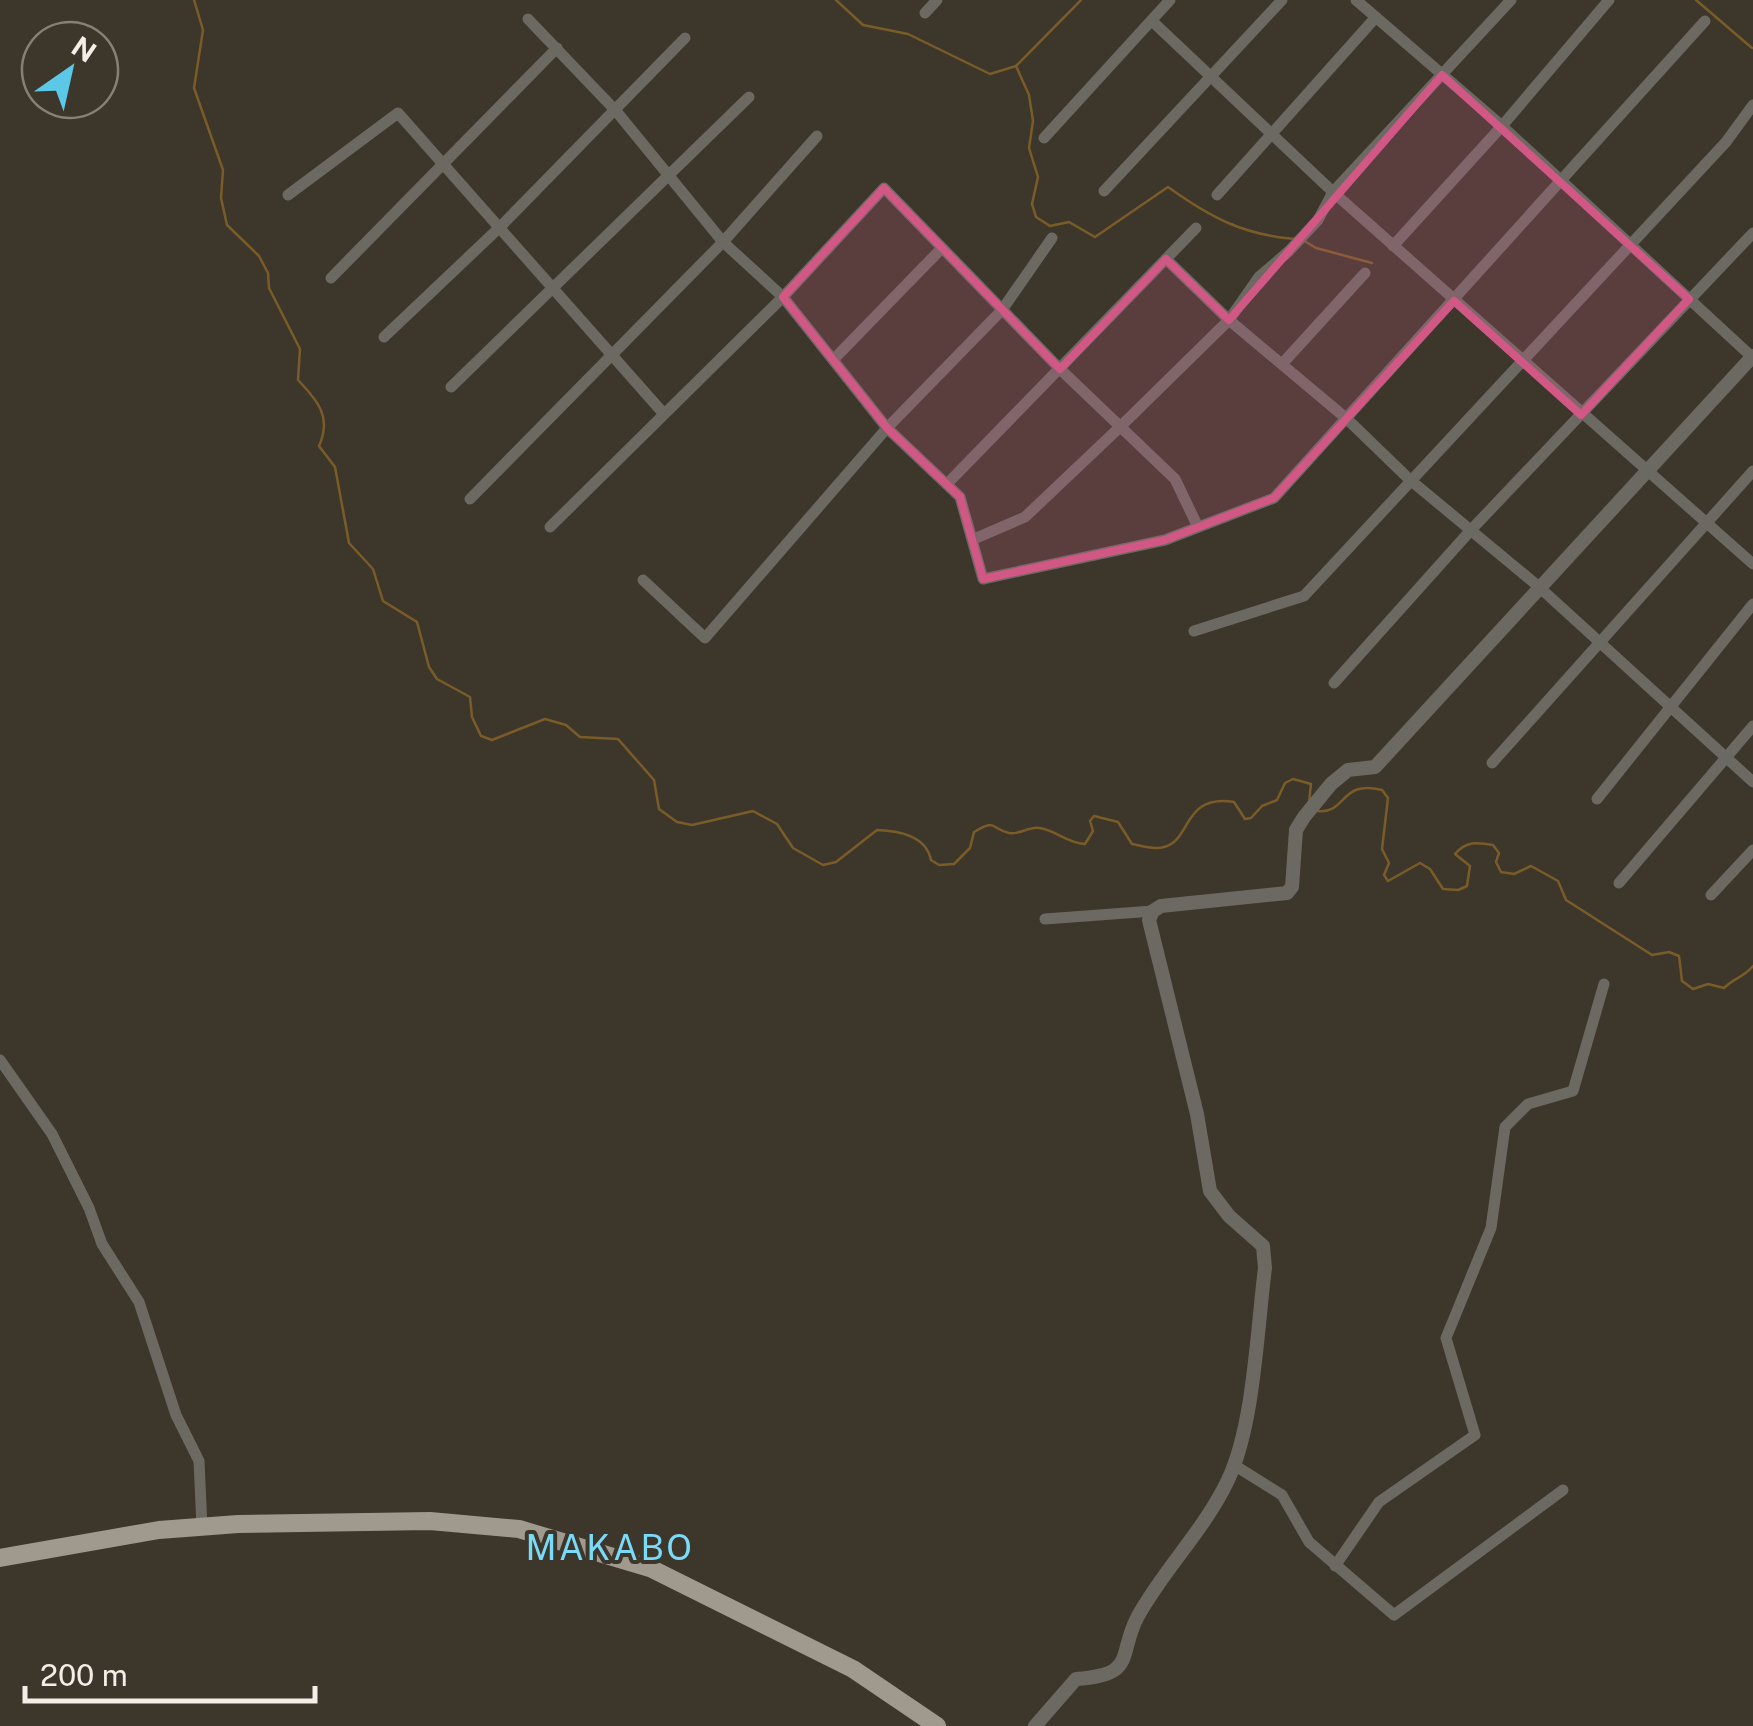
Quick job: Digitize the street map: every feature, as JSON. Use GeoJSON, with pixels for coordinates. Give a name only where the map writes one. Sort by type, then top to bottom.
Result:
{"type":"FeatureCollection","features":[{"type":"Feature","properties":{"kind":"main road"},"geometry":{"type":"LineString","coordinates":[[0,1558],[158,1530],[202,1527],[430,1521],[520,1529],[650,1568],[853,1668],[936,1726]]}},
{"type":"Feature","properties":{"kind":"street"},"geometry":{"type":"LineString","coordinates":[[926,13],[937,0]]}},
{"type":"Feature","properties":{"kind":"street"},"geometry":{"type":"LineString","coordinates":[[1044,138],[1170,0]]}},
{"type":"Feature","properties":{"kind":"street"},"geometry":{"type":"LineString","coordinates":[[1104,192],[1282,0]]}},
{"type":"Feature","properties":{"kind":"street"},"geometry":{"type":"LineString","coordinates":[[1034,1726],[1076,1679],[1100,1678],[1127,1656],[1136,1619],[1227,1483],[1246,1413],[1265,1268],[1263,1246],[1229,1216],[1210,1191],[1196,1114],[1149,920],[1152,912],[1160,906],[1287,893],[1292,887],[1296,830],[1331,784],[1348,770],[1376,766],[1752,356],[1502,126],[1356,0]]}},
{"type":"Feature","properties":{"kind":"street"},"geometry":{"type":"LineString","coordinates":[[974,540],[1026,517],[1229,320],[1258,277],[1290,251],[1318,220],[1333,192],[1511,0]]}},
{"type":"Feature","properties":{"kind":"street"},"geometry":{"type":"LineString","coordinates":[[1393,246],[1609,0]]}},
{"type":"Feature","properties":{"kind":"street"},"geometry":{"type":"LineString","coordinates":[[1217,195],[1376,17]]}},
{"type":"Feature","properties":{"kind":"street"},"geometry":{"type":"LineString","coordinates":[[528,19],[616,111],[723,242],[783,298],[887,428],[960,497],[983,579],[1165,540],[1274,498],[1705,21]]}},
{"type":"Feature","properties":{"kind":"street"},"geometry":{"type":"LineString","coordinates":[[1152,20],[1333,192],[1753,564]]}},
{"type":"Feature","properties":{"kind":"street"},"geometry":{"type":"LineString","coordinates":[[384,337],[500,227],[685,38]]}},
{"type":"Feature","properties":{"kind":"street"},"geometry":{"type":"LineString","coordinates":[[331,278],[557,48]]}},
{"type":"Feature","properties":{"kind":"street"},"geometry":{"type":"LineString","coordinates":[[451,387],[749,98]]}},
{"type":"Feature","properties":{"kind":"street"},"geometry":{"type":"LineString","coordinates":[[1194,631],[1304,596],[1726,142],[1753,105]]}},
{"type":"Feature","properties":{"kind":"street"},"geometry":{"type":"LineString","coordinates":[[288,195],[398,113],[664,414]]}},
{"type":"Feature","properties":{"kind":"street"},"geometry":{"type":"LineString","coordinates":[[470,498],[723,242],[818,136]]}},
{"type":"Feature","properties":{"kind":"street"},"geometry":{"type":"LineString","coordinates":[[550,527],[783,298],[884,188],[1060,369],[1175,480],[1198,527]]}},
{"type":"Feature","properties":{"kind":"street"},"geometry":{"type":"LineString","coordinates":[[947,484],[1196,228]]}},
{"type":"Feature","properties":{"kind":"street"},"geometry":{"type":"LineString","coordinates":[[1334,683],[1471,530],[1753,233]]}},
{"type":"Feature","properties":{"kind":"street"},"geometry":{"type":"LineString","coordinates":[[644,580],[705,638],[887,428],[1002,310],[1052,238]]}},
{"type":"Feature","properties":{"kind":"street"},"geometry":{"type":"LineString","coordinates":[[833,360],[942,248]]}},
{"type":"Feature","properties":{"kind":"street"},"geometry":{"type":"LineString","coordinates":[[1166,259],[1229,320],[1347,419],[1409,479],[1538,586],[1753,782]]}},
{"type":"Feature","properties":{"kind":"street"},"geometry":{"type":"LineString","coordinates":[[1282,364],[1364,273]]}},
{"type":"Feature","properties":{"kind":"street"},"geometry":{"type":"LineString","coordinates":[[1492,763],[1753,471]]}},
{"type":"Feature","properties":{"kind":"street"},"geometry":{"type":"LineString","coordinates":[[1598,799],[1753,604]]}},
{"type":"Feature","properties":{"kind":"street"},"geometry":{"type":"LineString","coordinates":[[1619,883],[1753,726]]}},
{"type":"Feature","properties":{"kind":"street"},"geometry":{"type":"LineString","coordinates":[[1710,895],[1753,850]]}},
{"type":"Feature","properties":{"kind":"street"},"geometry":{"type":"LineString","coordinates":[[1045,919],[1152,912]]}},
{"type":"Feature","properties":{"kind":"street"},"geometry":{"type":"LineString","coordinates":[[1335,1566],[1379,1502],[1475,1436],[1446,1338],[1491,1228],[1505,1127],[1528,1104],[1573,1091],[1604,984]]}},
{"type":"Feature","properties":{"kind":"street"},"geometry":{"type":"LineString","coordinates":[[0,1060],[52,1134],[90,1208],[102,1244],[140,1302],[176,1415],[199,1461],[202,1527]]}},
{"type":"Feature","properties":{"kind":"street"},"geometry":{"type":"LineString","coordinates":[[1234,1466],[1282,1495],[1309,1542],[1394,1615],[1563,1490]]}},
{"type":"Feature","properties":{"kind":"highlighted area"},"geometry":{"type":"Polygon","coordinates":[[[1442,75],[1689,299],[1581,415],[1454,301],[1274,498],[1165,540],[983,579],[960,497],[887,428],[783,297],[884,188],[1060,369],[1166,259],[1229,320],[1442,75]]]}},
{"type":"Feature","properties":{"kind":"waterway"},"geometry":{"type":"LineString","coordinates":[[194,0],[203,30],[194,88],[223,170],[221,198],[227,225],[259,256],[268,273],[269,288],[300,349],[298,380],[321,410],[324,426],[319,446],[335,467],[349,543],[373,569],[383,601],[417,622],[429,667],[437,679],[470,697],[472,717],[481,736],[492,740],[545,719],[566,725],[580,737],[618,739],[654,780],[659,809],[677,822],[692,825],[753,811],[777,824],[793,848],[823,865],[836,862],[877,830],[918,840],[939,865],[954,864],[970,848],[974,832],[986,826],[1013,833],[1040,828],[1085,844],[1093,831],[1090,821],[1094,816],[1118,822],[1132,844],[1160,848],[1173,843],[1196,811],[1217,801],[1234,802],[1245,819],[1251,818],[1262,806],[1277,800],[1285,783],[1293,779],[1311,784],[1309,803]]}},
{"type":"Feature","properties":{"kind":"waterway"},"geometry":{"type":"LineString","coordinates":[[836,0],[863,25],[908,34],[990,74],[1016,66],[1081,0]]}},
{"type":"Feature","properties":{"kind":"waterway"},"geometry":{"type":"LineString","coordinates":[[1696,0],[1752,48]]}},
{"type":"Feature","properties":{"kind":"waterway"},"geometry":{"type":"LineString","coordinates":[[1016,66],[1029,95],[1033,121],[1029,148],[1038,177],[1032,204],[1036,217],[1050,226],[1069,222],[1095,237],[1168,187],[1228,223],[1295,239]]}},
{"type":"Feature","properties":{"kind":"waterway"},"geometry":{"type":"LineString","coordinates":[[1303,240],[1316,248],[1372,263]]}},
{"type":"Feature","properties":{"kind":"waterway"},"geometry":{"type":"LineString","coordinates":[[1318,811],[1327,811],[1358,789],[1382,790],[1388,798],[1382,849],[1389,863],[1384,875],[1388,881],[1420,863],[1430,869],[1443,889],[1458,890],[1467,886],[1470,866],[1455,854],[1472,844],[1493,845],[1499,853],[1496,862],[1501,872],[1514,874],[1531,866],[1558,881],[1566,900],[1652,955],[1669,952],[1679,956],[1682,981],[1693,989],[1708,984],[1724,988],[1753,966]]}},
{"type":"Feature","properties":{"kind":"district","name":"MAKABO"},"geometry":{"type":"Point","coordinates":[610,1548]}}]}
